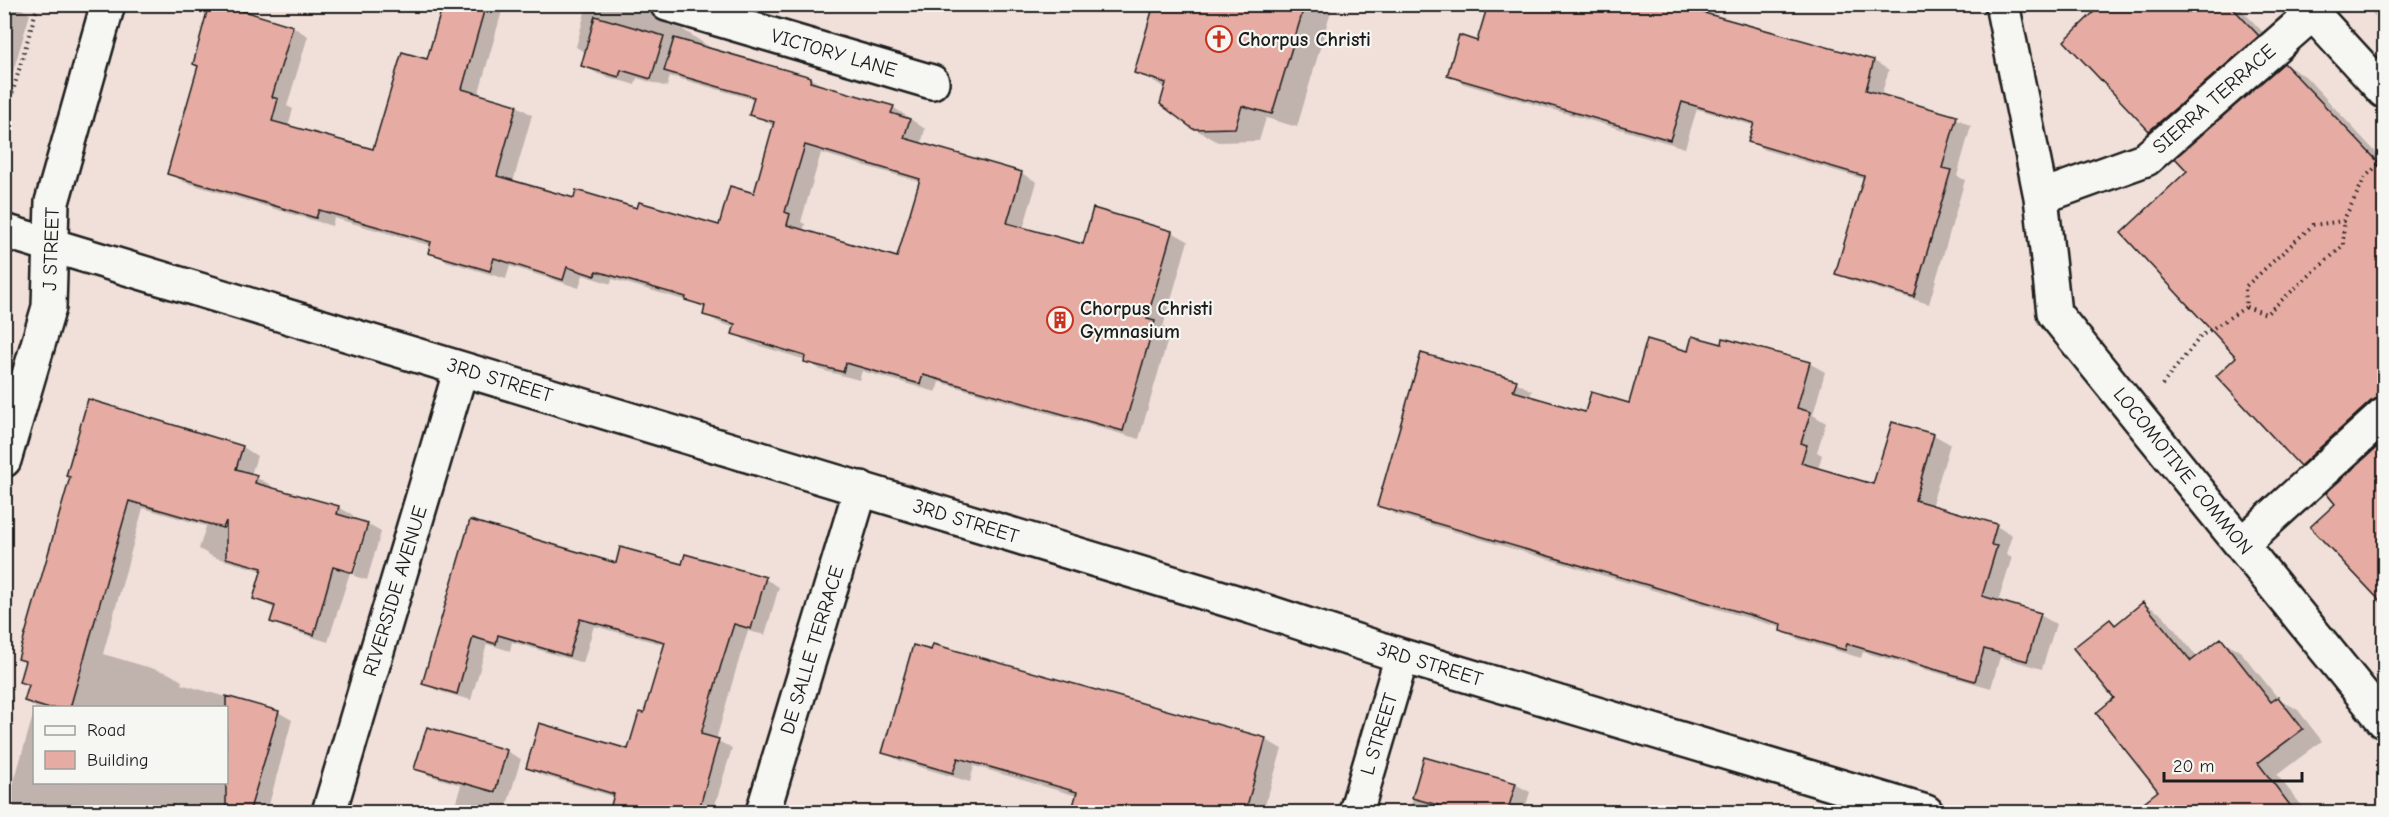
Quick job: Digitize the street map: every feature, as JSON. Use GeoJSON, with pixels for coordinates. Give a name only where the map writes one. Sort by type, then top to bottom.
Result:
{"type":"FeatureCollection","features":[{"type":"Feature","properties":{"kind":"street","name":"J STREET"},"geometry":{"type":"LineString","coordinates":[[4,460],[48,307],[52,201],[108,4]]}},
{"type":"Feature","properties":{"kind":"street","name":"VICTORY LANE"},"geometry":{"type":"LineString","coordinates":[[667,4],[932,82]]}},
{"type":"Feature","properties":{"kind":"street","name":"LOCOMOTIVE COMMON"},"geometry":{"type":"LineString","coordinates":[[2002,4],[2041,197],[2054,313],[2243,543],[2385,722]]}},
{"type":"Feature","properties":{"kind":"street","name":"SIERRA TERRACE"},"geometry":{"type":"LineString","coordinates":[[2041,197],[2146,159],[2308,9]]}},
{"type":"Feature","properties":{"kind":"street"},"geometry":{"type":"LineString","coordinates":[[2308,9],[2385,91]]}},
{"type":"Feature","properties":{"kind":"street","name":"3RD STREET"},"geometry":{"type":"LineString","coordinates":[[4,231],[861,488],[1252,607],[1402,656],[1926,813]]}},
{"type":"Feature","properties":{"kind":"street","name":"RIVERSIDE AVENUE"},"geometry":{"type":"LineString","coordinates":[[329,813],[461,369]]}},
{"type":"Feature","properties":{"kind":"street"},"geometry":{"type":"LineString","coordinates":[[2243,543],[2385,415]]}},
{"type":"Feature","properties":{"kind":"street","name":"DE SALLE TERRACE"},"geometry":{"type":"LineString","coordinates":[[763,813],[861,488]]}},
{"type":"Feature","properties":{"kind":"street","name":"L STREET"},"geometry":{"type":"LineString","coordinates":[[1356,813],[1402,656]]}},
{"type":"Feature","properties":{"kind":"path"},"geometry":{"type":"LineString","coordinates":[[4,122],[38,4]]}},
{"type":"Feature","properties":{"kind":"path"},"geometry":{"type":"LineString","coordinates":[[2246,307],[2266,314],[2344,245],[2343,221],[2366,176],[2385,160]]}},
{"type":"Feature","properties":{"kind":"path"},"geometry":{"type":"LineString","coordinates":[[2246,307],[2245,287],[2313,225],[2343,221]]}},
{"type":"Feature","properties":{"kind":"path"},"geometry":{"type":"LineString","coordinates":[[2138,415],[2201,336],[2246,307]]}},
{"type":"Feature","properties":{"kind":"building"},"geometry":{"type":"Polygon","coordinates":[[[209,4],[221,4],[293,26],[272,97],[278,99],[272,121],[373,149],[402,52],[427,59],[443,4],[486,4],[462,89],[517,105],[497,176],[574,198],[576,190],[637,208],[639,202],[719,225],[730,186],[754,193],[774,122],[749,115],[754,97],[664,71],[674,38],[811,77],[810,82],[894,106],[891,113],[910,119],[904,138],[1022,172],[1007,223],[1083,244],[1093,208],[1172,231],[1147,319],[1155,321],[1123,431],[923,375],[920,384],[846,363],[843,372],[804,362],[805,356],[732,334],[735,324],[703,315],[705,306],[685,300],[686,297],[596,271],[595,276],[567,267],[563,280],[494,258],[490,271],[428,253],[431,242],[319,210],[316,218],[167,174],[198,66],[193,64],[209,4]],[[805,145],[785,212],[790,214],[787,225],[897,257],[920,179],[805,145]]]}},
{"type":"Feature","properties":{"kind":"building","name":"Chorpus Christi"},"geometry":{"type":"Polygon","coordinates":[[[1154,4],[1305,4],[1272,114],[1242,106],[1235,128],[1193,129],[1160,104],[1166,83],[1134,73],[1154,4]]]}},
{"type":"Feature","properties":{"kind":"building"},"geometry":{"type":"Polygon","coordinates":[[[1488,4],[1672,4],[1874,60],[1866,90],[1957,116],[1942,168],[1951,170],[1914,297],[1835,274],[1864,176],[1748,142],[1754,123],[1682,102],[1670,140],[1447,76],[1459,35],[1477,41],[1488,4]]]}},
{"type":"Feature","properties":{"kind":"building"},"geometry":{"type":"Polygon","coordinates":[[[2102,4],[2229,4],[2259,36],[2149,131],[2064,41],[2102,4]]]}},
{"type":"Feature","properties":{"kind":"building"},"geometry":{"type":"Polygon","coordinates":[[[595,16],[664,36],[651,79],[621,70],[619,77],[581,66],[595,16]]]}},
{"type":"Feature","properties":{"kind":"building"},"geometry":{"type":"Polygon","coordinates":[[[2284,63],[2385,169],[2385,397],[2371,401],[2300,466],[2216,376],[2236,357],[2121,233],[2187,171],[2175,158],[2284,63]]]}},
{"type":"Feature","properties":{"kind":"building"},"geometry":{"type":"Polygon","coordinates":[[[1692,336],[1722,344],[1723,338],[1810,362],[1797,408],[1811,412],[1801,443],[1807,445],[1801,463],[1873,484],[1892,422],[1934,434],[1915,500],[1997,524],[1991,545],[1997,546],[1982,596],[2041,613],[2027,661],[1984,649],[1975,681],[1847,644],[1845,650],[1780,631],[1781,624],[1377,506],[1421,353],[1517,380],[1513,391],[1585,412],[1591,392],[1629,403],[1647,339],[1688,351],[1692,336]]]}},
{"type":"Feature","properties":{"kind":"building"},"geometry":{"type":"Polygon","coordinates":[[[88,399],[243,446],[236,469],[257,475],[255,483],[339,506],[337,514],[368,523],[353,573],[333,567],[314,635],[270,622],[275,606],[253,599],[262,568],[226,558],[226,521],[223,528],[129,501],[71,706],[40,706],[24,701],[29,685],[19,682],[25,661],[18,659],[70,477],[66,476],[88,399]]]}},
{"type":"Feature","properties":{"kind":"building"},"geometry":{"type":"Polygon","coordinates":[[[2385,440],[2385,606],[2310,527],[2335,504],[2326,493],[2385,440]]]}},
{"type":"Feature","properties":{"kind":"building"},"geometry":{"type":"Polygon","coordinates":[[[470,520],[616,563],[620,547],[682,564],[685,554],[766,577],[751,629],[734,624],[701,734],[719,739],[698,813],[609,813],[614,794],[526,768],[539,723],[628,749],[639,712],[644,713],[665,642],[580,619],[569,656],[498,635],[496,644],[473,637],[457,694],[422,684],[470,520]]]}},
{"type":"Feature","properties":{"kind":"building"},"geometry":{"type":"Polygon","coordinates":[[[2143,602],[2191,661],[2221,638],[2271,702],[2278,697],[2303,729],[2258,763],[2296,813],[2130,813],[2158,791],[2096,713],[2114,698],[2073,648],[2110,619],[2115,625],[2143,602]]]}},
{"type":"Feature","properties":{"kind":"building"},"geometry":{"type":"Polygon","coordinates":[[[933,644],[1266,738],[1245,813],[1071,813],[1077,792],[958,758],[953,773],[882,753],[913,645],[931,650],[933,644]]]}},
{"type":"Feature","properties":{"kind":"building"},"geometry":{"type":"Polygon","coordinates":[[[226,696],[279,711],[249,813],[226,813],[228,706],[226,706],[226,696]]]}},
{"type":"Feature","properties":{"kind":"building"},"geometry":{"type":"Polygon","coordinates":[[[427,727],[507,750],[495,792],[414,769],[427,727]]]}},
{"type":"Feature","properties":{"kind":"building"},"geometry":{"type":"Polygon","coordinates":[[[1424,757],[1516,783],[1507,813],[1436,813],[1438,805],[1412,798],[1424,757]]]}},
{"type":"Feature","properties":{"kind":"place","name":"Chorpus Christi"},"geometry":{"type":"Point","coordinates":[1219,39]}},
{"type":"Feature","properties":{"kind":"place","name":"Chorpus Christi Gymnasium"},"geometry":{"type":"Point","coordinates":[1060,320]}}]}
